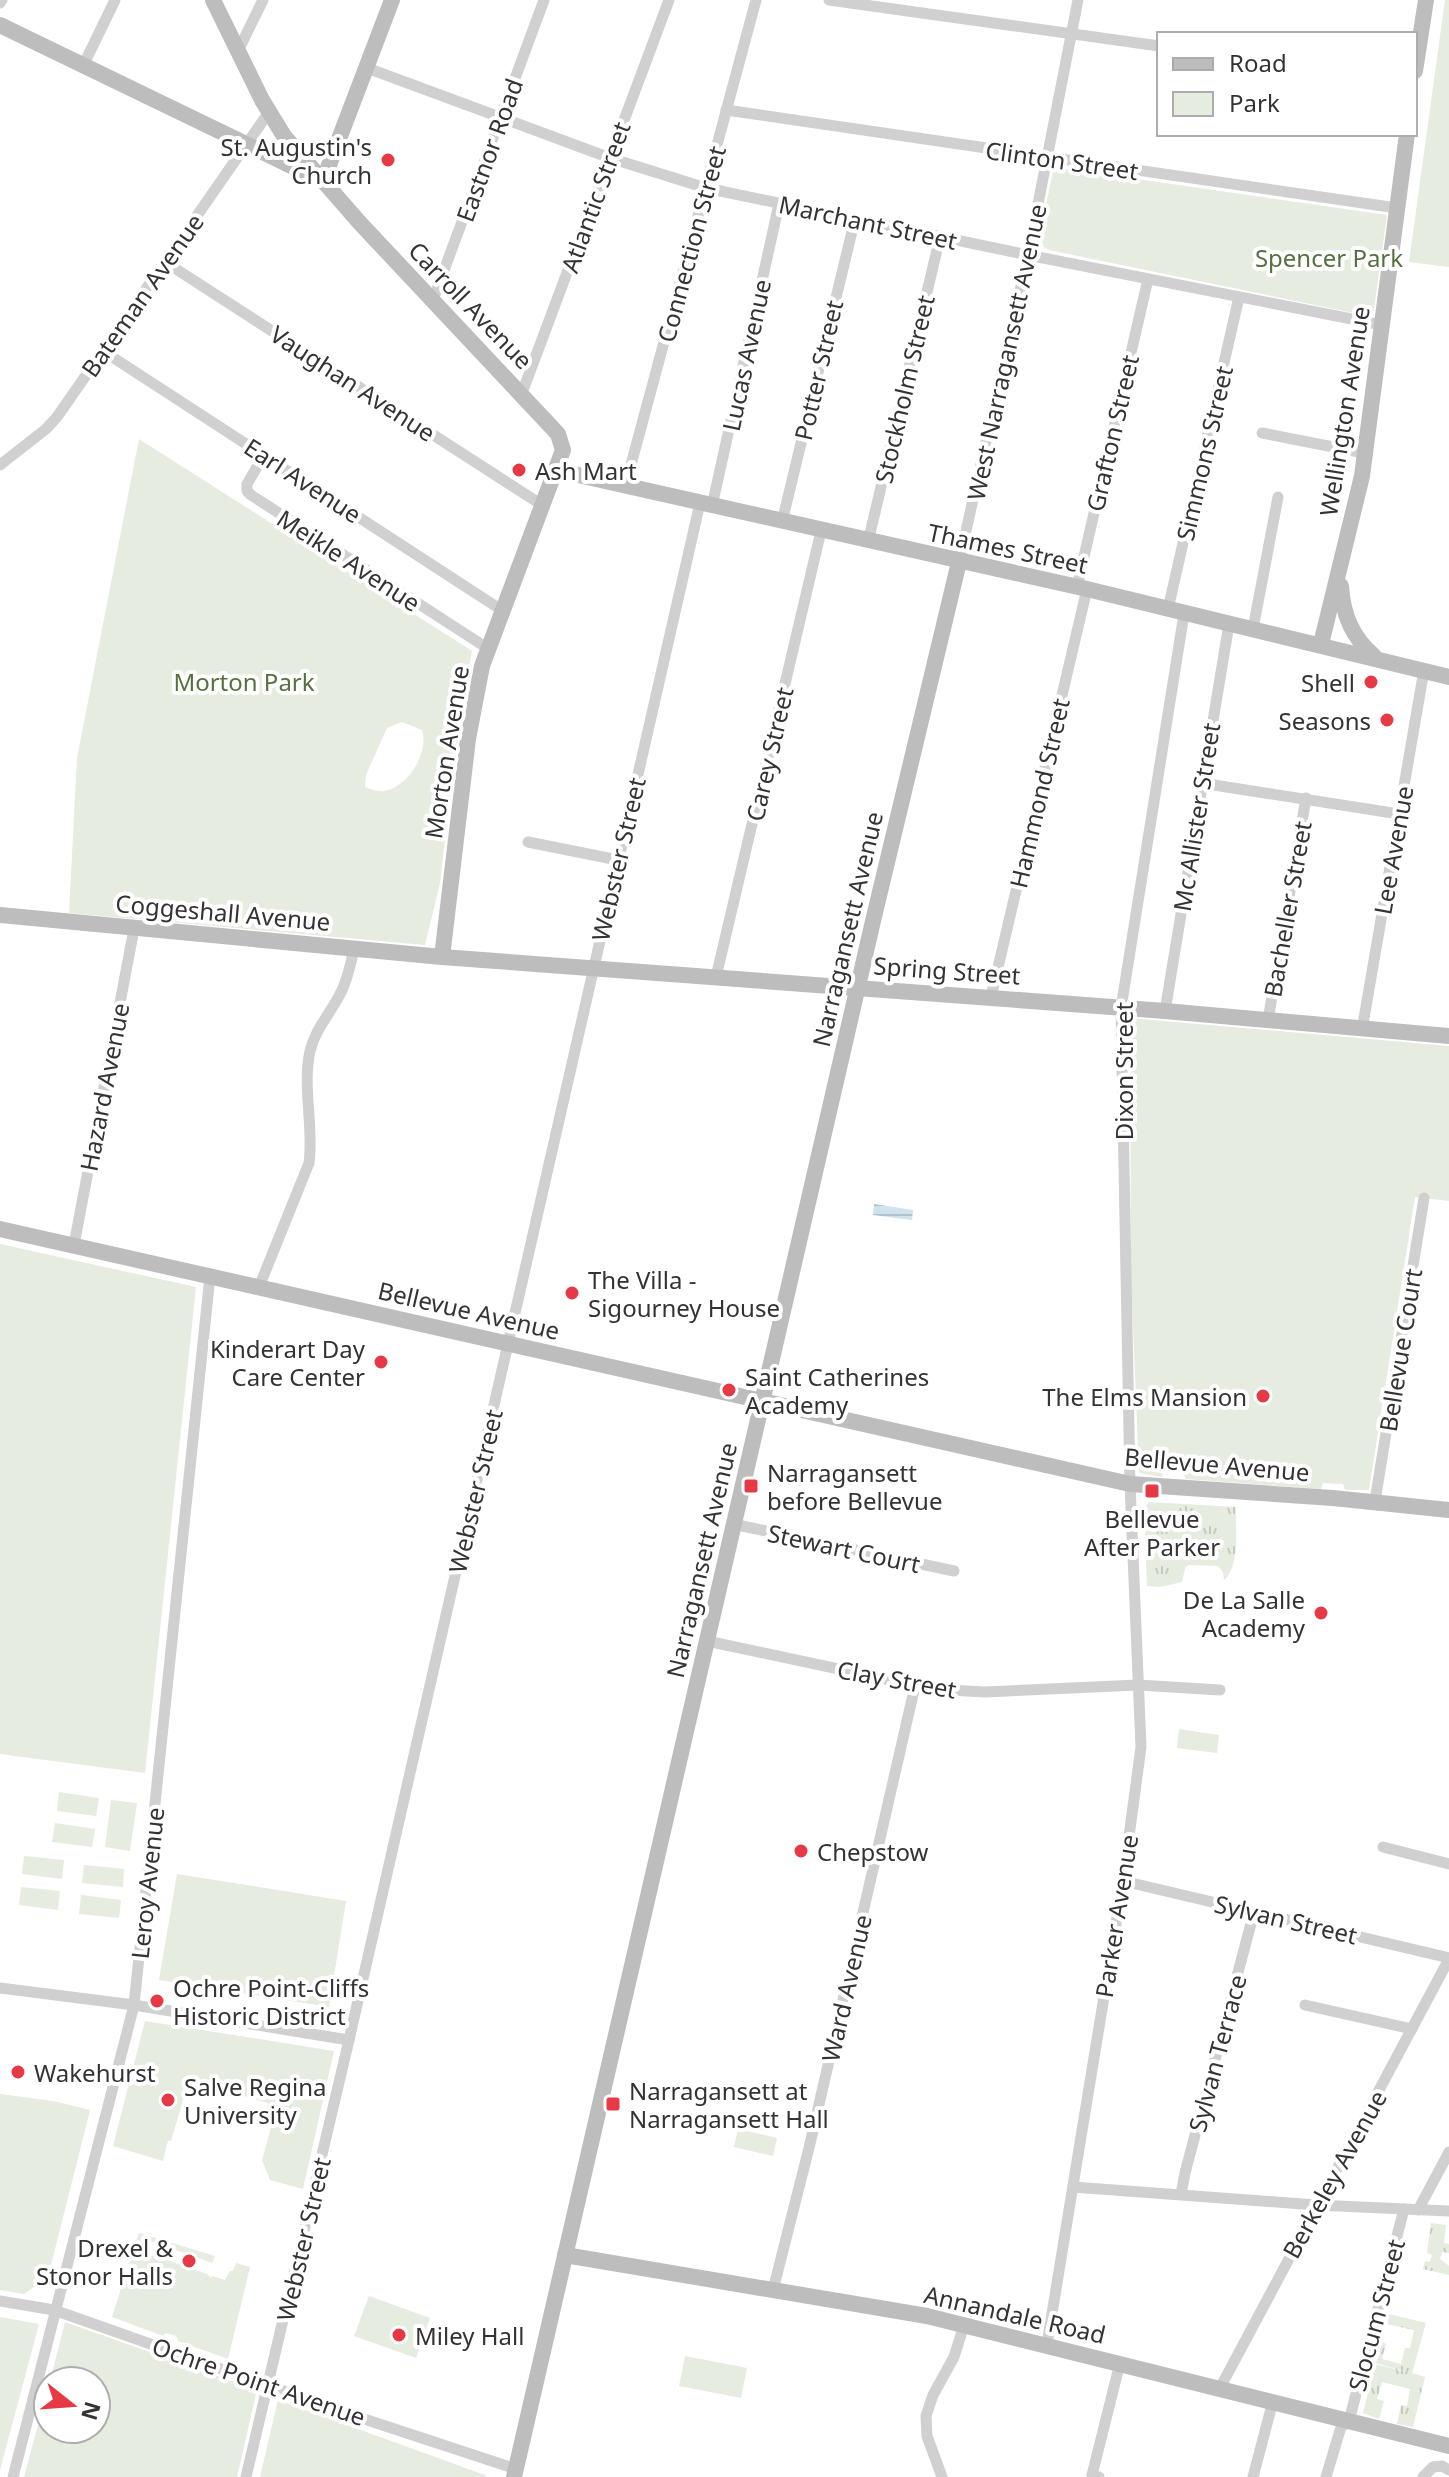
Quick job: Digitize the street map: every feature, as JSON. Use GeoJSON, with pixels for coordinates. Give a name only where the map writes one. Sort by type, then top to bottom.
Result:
{"type":"FeatureCollection","features":[{"type":"Feature","properties":{"kind":"main road","name":"Carroll Avenue"},"geometry":{"type":"LineString","coordinates":[[213,0],[284,136],[558,434],[563,450],[556,470]]}},
{"type":"Feature","properties":{"kind":"main road"},"geometry":{"type":"LineString","coordinates":[[323,181],[392,0]]}},
{"type":"Feature","properties":{"kind":"main road"},"geometry":{"type":"LineString","coordinates":[[1417,58],[1426,0]]}},
{"type":"Feature","properties":{"kind":"main road","name":"Carroll Avenue"},"geometry":{"type":"LineString","coordinates":[[0,25],[323,181]]}},
{"type":"Feature","properties":{"kind":"main road","name":"Wellington Avenue"},"geometry":{"type":"LineString","coordinates":[[1321,644],[1340,571],[1364,453],[1407,136]]}},
{"type":"Feature","properties":{"kind":"main road","name":"Thames Street"},"geometry":{"type":"LineString","coordinates":[[556,470],[1082,588],[1449,677]]}},
{"type":"Feature","properties":{"kind":"main road","name":"Morton Avenue"},"geometry":{"type":"LineString","coordinates":[[442,957],[468,739],[487,648],[556,470]]}},
{"type":"Feature","properties":{"kind":"main road","name":"Narragansett Avenue"},"geometry":{"type":"LineString","coordinates":[[515,2473],[857,987],[959,562]]}},
{"type":"Feature","properties":{"kind":"main road"},"geometry":{"type":"LineString","coordinates":[[1340,571],[1344,613],[1355,636],[1375,658]]}},
{"type":"Feature","properties":{"kind":"main road","name":"Coggeshall Avenue"},"geometry":{"type":"LineString","coordinates":[[0,915],[442,957]]}},
{"type":"Feature","properties":{"kind":"main road","name":"Spring Street"},"geometry":{"type":"LineString","coordinates":[[442,957],[991,997],[1449,1036]]}},
{"type":"Feature","properties":{"kind":"main road","name":"Bellevue Avenue"},"geometry":{"type":"LineString","coordinates":[[0,1229],[1130,1484],[1375,1501],[1449,1510]]}},
{"type":"Feature","properties":{"kind":"main road","name":"Annandale Road"},"geometry":{"type":"LineString","coordinates":[[565,2255],[964,2325],[1349,2421],[1448,2442]]}},
{"type":"Feature","properties":{"kind":"street"},"geometry":{"type":"LineString","coordinates":[[83,66],[115,0]]}},
{"type":"Feature","properties":{"kind":"street"},"geometry":{"type":"LineString","coordinates":[[238,51],[263,0]]}},
{"type":"Feature","properties":{"kind":"street","name":"Eastnor Road"},"geometry":{"type":"LineString","coordinates":[[433,300],[544,0]]}},
{"type":"Feature","properties":{"kind":"street","name":"Atlantic Street"},"geometry":{"type":"LineString","coordinates":[[522,393],[669,0]]}},
{"type":"Feature","properties":{"kind":"street","name":"Connection Street"},"geometry":{"type":"LineString","coordinates":[[625,487],[756,0]]}},
{"type":"Feature","properties":{"kind":"street"},"geometry":{"type":"LineString","coordinates":[[829,0],[1157,46]]}},
{"type":"Feature","properties":{"kind":"street","name":"West Narragansett Avenue"},"geometry":{"type":"LineString","coordinates":[[959,562],[1028,255],[1078,0]]}},
{"type":"Feature","properties":{"kind":"street","name":"Marchant Street"},"geometry":{"type":"LineString","coordinates":[[367,68],[610,158],[706,188],[1382,325]]}},
{"type":"Feature","properties":{"kind":"street","name":"Clinton Street"},"geometry":{"type":"LineString","coordinates":[[726,110],[1397,208]]}},
{"type":"Feature","properties":{"kind":"street","name":"Bateman Avenue"},"geometry":{"type":"LineString","coordinates":[[0,465],[46,429],[269,112]]}},
{"type":"Feature","properties":{"kind":"street","name":"Lucas Avenue"},"geometry":{"type":"LineString","coordinates":[[706,505],[779,204]]}},
{"type":"Feature","properties":{"kind":"street","name":"Potter Street"},"geometry":{"type":"LineString","coordinates":[[782,522],[855,219]]}},
{"type":"Feature","properties":{"kind":"street","name":"Stockholm Street"},"geometry":{"type":"LineString","coordinates":[[868,542],[940,237]]}},
{"type":"Feature","properties":{"kind":"street","name":"Vaughan Avenue"},"geometry":{"type":"LineString","coordinates":[[165,262],[542,505]]}},
{"type":"Feature","properties":{"kind":"street","name":"Grafton Street"},"geometry":{"type":"LineString","coordinates":[[1082,588],[1148,279]]}},
{"type":"Feature","properties":{"kind":"street","name":"Simmons Street"},"geometry":{"type":"LineString","coordinates":[[1176,611],[1239,297]]}},
{"type":"Feature","properties":{"kind":"street","name":"Earl Avenue"},"geometry":{"type":"LineString","coordinates":[[103,351],[503,611]]}},
{"type":"Feature","properties":{"kind":"street"},"geometry":{"type":"LineString","coordinates":[[1262,433],[1364,453]]}},
{"type":"Feature","properties":{"kind":"street","name":"Meikle Avenue"},"geometry":{"type":"LineString","coordinates":[[264,455],[247,484],[251,495],[487,648]]}},
{"type":"Feature","properties":{"kind":"street"},"geometry":{"type":"LineString","coordinates":[[1253,629],[1278,497]]}},
{"type":"Feature","properties":{"kind":"street","name":"Webster Street"},"geometry":{"type":"LineString","coordinates":[[246,2477],[349,2040],[592,968],[706,505]]}},
{"type":"Feature","properties":{"kind":"street","name":"Carey Street"},"geometry":{"type":"LineString","coordinates":[[716,977],[821,531]]}},
{"type":"Feature","properties":{"kind":"street","name":"Hammond Street"},"geometry":{"type":"LineString","coordinates":[[991,997],[1082,588]]}},
{"type":"Feature","properties":{"kind":"street","name":"Dixon Street"},"geometry":{"type":"LineString","coordinates":[[1130,1484],[1121,1008],[1176,611]]}},
{"type":"Feature","properties":{"kind":"street","name":"Mc Allister Street"},"geometry":{"type":"LineString","coordinates":[[1165,1011],[1229,624]]}},
{"type":"Feature","properties":{"kind":"street","name":"Lee Avenue"},"geometry":{"type":"LineString","coordinates":[[1362,1030],[1424,670]]}},
{"type":"Feature","properties":{"kind":"street"},"geometry":{"type":"LineString","coordinates":[[1201,783],[1399,814]]}},
{"type":"Feature","properties":{"kind":"street","name":"Bacheller Street"},"geometry":{"type":"LineString","coordinates":[[1268,1020],[1306,798]]}},
{"type":"Feature","properties":{"kind":"street"},"geometry":{"type":"LineString","coordinates":[[528,842],[618,860]]}},
{"type":"Feature","properties":{"kind":"street","name":"Hazard Avenue"},"geometry":{"type":"LineString","coordinates":[[74,1245],[134,929]]}},
{"type":"Feature","properties":{"kind":"street"},"geometry":{"type":"LineString","coordinates":[[259,1287],[309,1163],[312,1142],[307,1070],[310,1052],[315,1035],[339,997],[354,948]]}},
{"type":"Feature","properties":{"kind":"street","name":"Bellevue Court"},"geometry":{"type":"LineString","coordinates":[[1375,1501],[1424,1198]]}},
{"type":"Feature","properties":{"kind":"street","name":"Leroy Avenue"},"geometry":{"type":"LineString","coordinates":[[13,2477],[134,2005],[210,1276]]}},
{"type":"Feature","properties":{"kind":"street","name":"Parker Avenue"},"geometry":{"type":"LineString","coordinates":[[1047,2344],[1123,1881],[1141,1747],[1130,1484]]}},
{"type":"Feature","properties":{"kind":"street","name":"Stewart Court"},"geometry":{"type":"LineString","coordinates":[[733,1524],[954,1571]]}},
{"type":"Feature","properties":{"kind":"street","name":"Clay Street"},"geometry":{"type":"LineString","coordinates":[[707,1641],[915,1686],[985,1692],[1138,1685],[1220,1690]]}},
{"type":"Feature","properties":{"kind":"street","name":"Ward Avenue"},"geometry":{"type":"LineString","coordinates":[[773,2290],[809,2148],[915,1686]]}},
{"type":"Feature","properties":{"kind":"street"},"geometry":{"type":"LineString","coordinates":[[1383,1847],[1449,1864]]}},
{"type":"Feature","properties":{"kind":"street","name":"Sylvan Street"},"geometry":{"type":"LineString","coordinates":[[1123,1881],[1449,1959]]}},
{"type":"Feature","properties":{"kind":"street","name":"Sylvan Terrace"},"geometry":{"type":"LineString","coordinates":[[1181,2194],[1254,1912]]}},
{"type":"Feature","properties":{"kind":"street","name":"Berkeley Avenue"},"geometry":{"type":"LineString","coordinates":[[1220,2388],[1449,1959]]}},
{"type":"Feature","properties":{"kind":"street"},"geometry":{"type":"LineString","coordinates":[[0,1988],[134,2005],[349,2040]]}},
{"type":"Feature","properties":{"kind":"street"},"geometry":{"type":"LineString","coordinates":[[1305,2005],[1412,2029]]}},
{"type":"Feature","properties":{"kind":"street","name":"Slocum Street"},"geometry":{"type":"LineString","coordinates":[[1418,2210],[1449,2152]]}},
{"type":"Feature","properties":{"kind":"street"},"geometry":{"type":"LineString","coordinates":[[1073,2187],[1316,2205],[1449,2211]]}},
{"type":"Feature","properties":{"kind":"street","name":"Slocum Street"},"geometry":{"type":"LineString","coordinates":[[1326,2477],[1341,2427],[1349,2421],[1404,2209]]}},
{"type":"Feature","properties":{"kind":"street","name":"Ochre Point Avenue"},"geometry":{"type":"LineString","coordinates":[[0,2301],[54,2310],[515,2473]]}},
{"type":"Feature","properties":{"kind":"street"},"geometry":{"type":"LineString","coordinates":[[942,2477],[930,2448],[926,2416],[933,2395],[954,2357],[964,2325]]}},
{"type":"Feature","properties":{"kind":"street"},"geometry":{"type":"LineString","coordinates":[[1099,2477],[1092,2475],[1120,2363]]}},
{"type":"Feature","properties":{"kind":"street"},"geometry":{"type":"LineString","coordinates":[[1253,2477],[1273,2401]]}},
{"type":"Feature","properties":{"kind":"street"},"geometry":{"type":"LineString","coordinates":[[1423,2477],[1433,2467],[1442,2466],[1449,2470]]}},
{"type":"Feature","properties":{"kind":"green space"},"geometry":{"type":"Polygon","coordinates":[[[1445,0],[1449,0],[1449,267],[1409,262],[1445,0]]]}},
{"type":"Feature","properties":{"kind":"green space","name":"Spencer Park"},"geometry":{"type":"Polygon","coordinates":[[[1054,167],[1387,215],[1373,317],[1049,250],[1039,239],[1054,167]]]}},
{"type":"Feature","properties":{"kind":"green space","name":"Morton Park"},"geometry":{"type":"Polygon","coordinates":[[[139,439],[472,651],[458,727],[440,883],[425,945],[69,913],[77,758],[139,439]],[[402,722],[387,728],[366,775],[365,787],[384,791],[409,776],[423,748],[422,730],[402,722]]]}},
{"type":"Feature","properties":{"kind":"green space"},"geometry":{"type":"Polygon","coordinates":[[[1130,1018],[1449,1046],[1449,1201],[1415,1197],[1369,1490],[1345,1490],[1343,1484],[1323,1483],[1321,1489],[1186,1479],[1182,1471],[1163,1472],[1162,1477],[1139,1473],[1131,1276],[1130,1018]]]}},
{"type":"Feature","properties":{"kind":"green space"},"geometry":{"type":"Polygon","coordinates":[[[0,1244],[196,1287],[145,1773],[0,1754],[0,1244]]]}},
{"type":"Feature","properties":{"kind":"green space"},"geometry":{"type":"Polygon","coordinates":[[[1149,1502],[1236,1507],[1235,1556],[1224,1580],[1218,1566],[1189,1565],[1185,1568],[1182,1582],[1160,1587],[1147,1586],[1144,1508],[1149,1502]]]}},
{"type":"Feature","properties":{"kind":"green space"},"geometry":{"type":"Polygon","coordinates":[[[1179,1729],[1219,1735],[1217,1753],[1177,1748],[1179,1729]]]}},
{"type":"Feature","properties":{"kind":"green space"},"geometry":{"type":"Polygon","coordinates":[[[59,1792],[99,1798],[96,1816],[57,1811],[59,1792]]]}},
{"type":"Feature","properties":{"kind":"green space"},"geometry":{"type":"Polygon","coordinates":[[[111,1800],[137,1803],[130,1851],[105,1847],[111,1800]]]}},
{"type":"Feature","properties":{"kind":"green space"},"geometry":{"type":"Polygon","coordinates":[[[55,1823],[95,1829],[92,1847],[52,1842],[55,1823]]]}},
{"type":"Feature","properties":{"kind":"green space"},"geometry":{"type":"Polygon","coordinates":[[[24,1856],[64,1860],[62,1879],[22,1874],[24,1856]]]}},
{"type":"Feature","properties":{"kind":"green space"},"geometry":{"type":"Polygon","coordinates":[[[84,1865],[124,1869],[123,1887],[82,1883],[84,1865]]]}},
{"type":"Feature","properties":{"kind":"green space"},"geometry":{"type":"Polygon","coordinates":[[[177,1874],[346,1901],[329,2007],[159,1980],[177,1874]]]}},
{"type":"Feature","properties":{"kind":"green space"},"geometry":{"type":"Polygon","coordinates":[[[21,1887],[60,1891],[58,1910],[19,1905],[21,1887]]]}},
{"type":"Feature","properties":{"kind":"green space"},"geometry":{"type":"Polygon","coordinates":[[[81,1895],[121,1900],[119,1918],[79,1914],[81,1895]]]}},
{"type":"Feature","properties":{"kind":"green space"},"geometry":{"type":"Polygon","coordinates":[[[145,2021],[334,2051],[303,2189],[270,2180],[262,2160],[272,2124],[263,2121],[268,2103],[189,2080],[163,2161],[113,2146],[145,2021]]]}},
{"type":"Feature","properties":{"kind":"green space"},"geometry":{"type":"Polygon","coordinates":[[[0,2094],[90,2110],[48,2277],[24,2294],[0,2290],[0,2094]]]}},
{"type":"Feature","properties":{"kind":"green space"},"geometry":{"type":"Polygon","coordinates":[[[738,2129],[777,2138],[773,2156],[734,2147],[738,2129]]]}},
{"type":"Feature","properties":{"kind":"green space"},"geometry":{"type":"Polygon","coordinates":[[[1431,2223],[1446,2225],[1444,2243],[1449,2244],[1449,2253],[1442,2252],[1440,2259],[1449,2266],[1449,2275],[1423,2269],[1425,2261],[1430,2262],[1432,2255],[1427,2253],[1431,2223]]]}},
{"type":"Feature","properties":{"kind":"green space"},"geometry":{"type":"Polygon","coordinates":[[[139,2233],[215,2256],[212,2263],[154,2242],[149,2242],[146,2250],[150,2252],[149,2256],[207,2274],[211,2278],[225,2280],[236,2263],[250,2267],[228,2359],[178,2341],[176,2336],[166,2333],[163,2336],[112,2317],[139,2233]]]}},
{"type":"Feature","properties":{"kind":"green space"},"geometry":{"type":"Polygon","coordinates":[[[369,2296],[430,2318],[416,2358],[354,2336],[369,2296]]]}},
{"type":"Feature","properties":{"kind":"green space"},"geometry":{"type":"Polygon","coordinates":[[[1389,2314],[1426,2323],[1412,2373],[1425,2377],[1413,2427],[1397,2424],[1401,2405],[1407,2406],[1410,2389],[1382,2382],[1377,2399],[1384,2401],[1379,2419],[1363,2413],[1375,2364],[1410,2373],[1376,2363],[1382,2342],[1386,2344],[1382,2359],[1401,2364],[1405,2348],[1410,2348],[1414,2330],[1387,2324],[1389,2314]]]}},
{"type":"Feature","properties":{"kind":"green space"},"geometry":{"type":"Polygon","coordinates":[[[0,2317],[39,2324],[0,2470],[0,2317]]]}},
{"type":"Feature","properties":{"kind":"green space"},"geometry":{"type":"Polygon","coordinates":[[[65,2322],[257,2390],[237,2477],[24,2477],[33,2445],[112,2445],[112,2365],[54,2365],[65,2322]]]}},
{"type":"Feature","properties":{"kind":"green space"},"geometry":{"type":"Polygon","coordinates":[[[685,2356],[747,2368],[741,2398],[679,2386],[685,2356]]]}},
{"type":"Feature","properties":{"kind":"green space"},"geometry":{"type":"Polygon","coordinates":[[[278,2400],[485,2475],[486,2477],[260,2477],[278,2400]]]}},
{"type":"Feature","properties":{"kind":"water"},"geometry":{"type":"Polygon","coordinates":[[[874,1204],[913,1210],[912,1220],[873,1215],[874,1204]]]}},
{"type":"Feature","properties":{"kind":"place","name":"St. Augustin's Church"},"geometry":{"type":"Point","coordinates":[388,160]}},
{"type":"Feature","properties":{"kind":"place","name":"Ash Mart"},"geometry":{"type":"Point","coordinates":[519,470]}},
{"type":"Feature","properties":{"kind":"place","name":"Shell"},"geometry":{"type":"Point","coordinates":[1371,682]}},
{"type":"Feature","properties":{"kind":"place","name":"Seasons"},"geometry":{"type":"Point","coordinates":[1387,720]}},
{"type":"Feature","properties":{"kind":"place","name":"The Villa - Sigourney House"},"geometry":{"type":"Point","coordinates":[572,1293]}},
{"type":"Feature","properties":{"kind":"place","name":"Kinderart Day Care Center"},"geometry":{"type":"Point","coordinates":[381,1362]}},
{"type":"Feature","properties":{"kind":"place","name":"Saint Catherines Academy"},"geometry":{"type":"Point","coordinates":[729,1390]}},
{"type":"Feature","properties":{"kind":"place","name":"The Elms Mansion"},"geometry":{"type":"Point","coordinates":[1263,1396]}},
{"type":"Feature","properties":{"kind":"place","name":"Narragansett before Bellevue"},"geometry":{"type":"Point","coordinates":[751,1486]}},
{"type":"Feature","properties":{"kind":"place","name":"Bellevue After Parker"},"geometry":{"type":"Point","coordinates":[1152,1491]}},
{"type":"Feature","properties":{"kind":"place","name":"De La Salle Academy"},"geometry":{"type":"Point","coordinates":[1321,1613]}},
{"type":"Feature","properties":{"kind":"place","name":"Chepstow"},"geometry":{"type":"Point","coordinates":[801,1851]}},
{"type":"Feature","properties":{"kind":"place","name":"Ochre Point-Cliffs Historic District"},"geometry":{"type":"Point","coordinates":[157,2001]}},
{"type":"Feature","properties":{"kind":"place","name":"Wakehurst"},"geometry":{"type":"Point","coordinates":[18,2072]}},
{"type":"Feature","properties":{"kind":"place","name":"Salve Regina University"},"geometry":{"type":"Point","coordinates":[168,2100]}},
{"type":"Feature","properties":{"kind":"place","name":"Narragansett at Narragansett Hall"},"geometry":{"type":"Point","coordinates":[613,2104]}},
{"type":"Feature","properties":{"kind":"place","name":"Drexel & Stonor Halls"},"geometry":{"type":"Point","coordinates":[189,2261]}},
{"type":"Feature","properties":{"kind":"place","name":"Miley Hall"},"geometry":{"type":"Point","coordinates":[399,2335]}}]}
